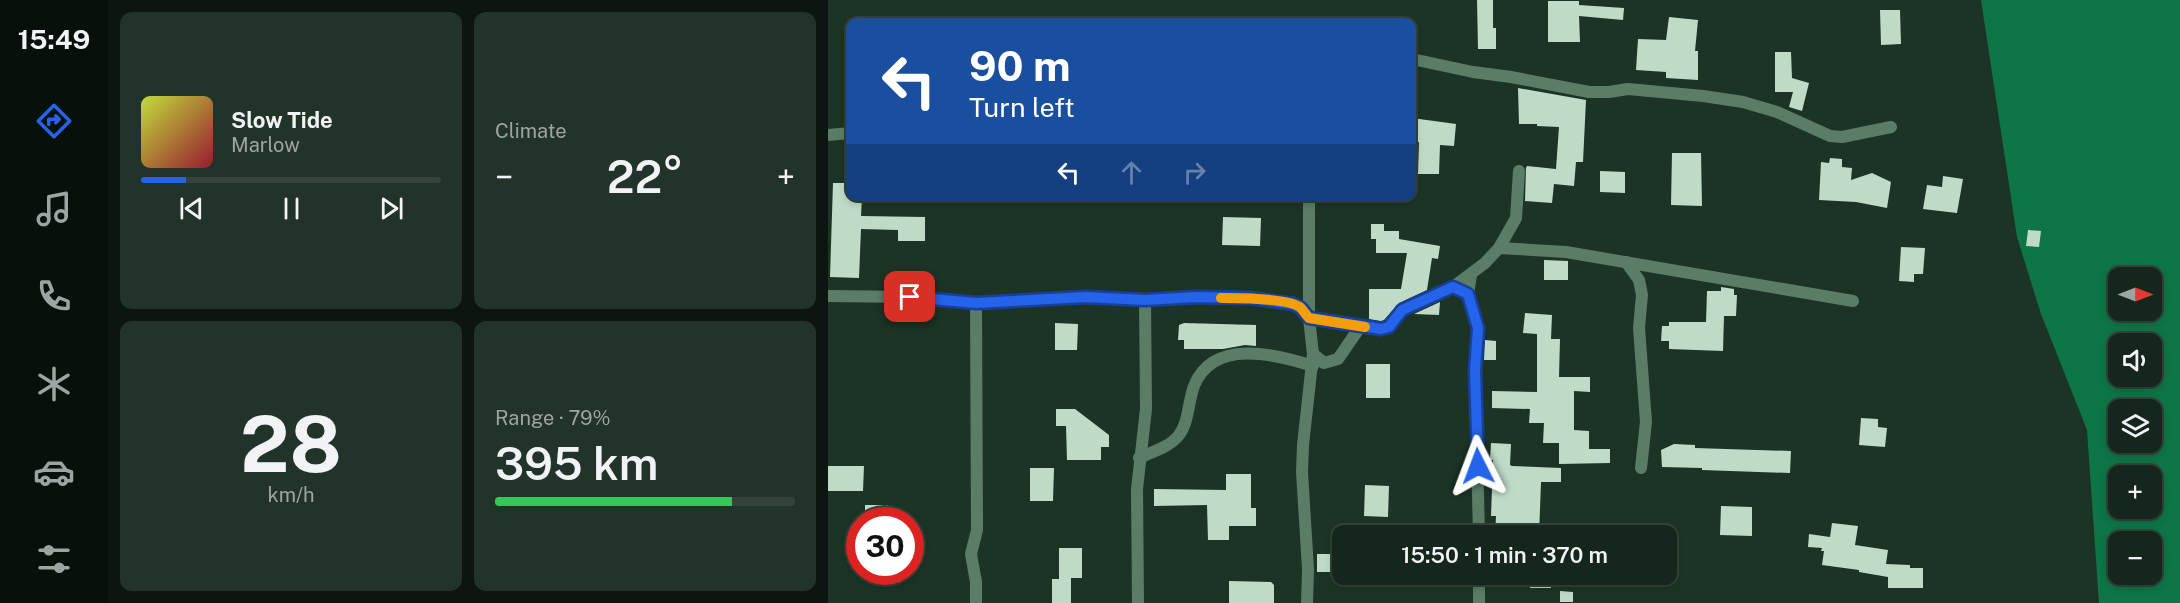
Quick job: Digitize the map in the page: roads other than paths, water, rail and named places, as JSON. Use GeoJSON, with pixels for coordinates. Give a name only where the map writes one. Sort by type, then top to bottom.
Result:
{"type":"FeatureCollection","features":[{"type":"Feature","properties":{"kind":"street"},"geometry":{"type":"LineString","coordinates":[[1416,60],[1589,92],[1609,92],[1628,88],[1743,102],[1777,112],[1830,136],[1842,137],[1891,128]]}},
{"type":"Feature","properties":{"kind":"street"},"geometry":{"type":"LineString","coordinates":[[828,135],[846,133]]}},
{"type":"Feature","properties":{"kind":"street"},"geometry":{"type":"LineString","coordinates":[[828,296],[910,297],[976,303],[1086,297],[1145,300],[1196,297],[1251,298],[1293,304],[1301,308],[1309,318],[1381,329],[1389,327],[1402,310],[1453,287],[1470,275],[1499,248],[1515,218],[1519,171]]}},
{"type":"Feature","properties":{"kind":"street"},"geometry":{"type":"LineString","coordinates":[[1307,603],[1308,569],[1304,524],[1303,445],[1313,360],[1309,318],[1309,201]]}},
{"type":"Feature","properties":{"kind":"street"},"geometry":{"type":"LineString","coordinates":[[1499,248],[1566,252],[1853,301]]}},
{"type":"Feature","properties":{"kind":"street"},"geometry":{"type":"LineString","coordinates":[[1626,262],[1639,280],[1642,295],[1639,328],[1646,422],[1641,468]]}},
{"type":"Feature","properties":{"kind":"street"},"geometry":{"type":"LineString","coordinates":[[1470,275],[1468,294],[1478,328],[1475,370],[1479,525]]}},
{"type":"Feature","properties":{"kind":"street"},"geometry":{"type":"LineString","coordinates":[[1453,287],[1468,294]]}},
{"type":"Feature","properties":{"kind":"street"},"geometry":{"type":"LineString","coordinates":[[1138,603],[1137,489],[1146,409],[1145,300]]}},
{"type":"Feature","properties":{"kind":"street"},"geometry":{"type":"LineString","coordinates":[[976,303],[977,530],[971,554],[971,565],[976,582],[976,603]]}},
{"type":"Feature","properties":{"kind":"street"},"geometry":{"type":"LineString","coordinates":[[1139,458],[1168,445],[1180,435],[1193,388],[1200,373],[1211,363],[1228,356],[1252,353],[1324,363],[1338,358],[1360,327]]}},
{"type":"Feature","properties":{"kind":"street"},"geometry":{"type":"LineString","coordinates":[[1479,585],[1479,603]]}}]}
